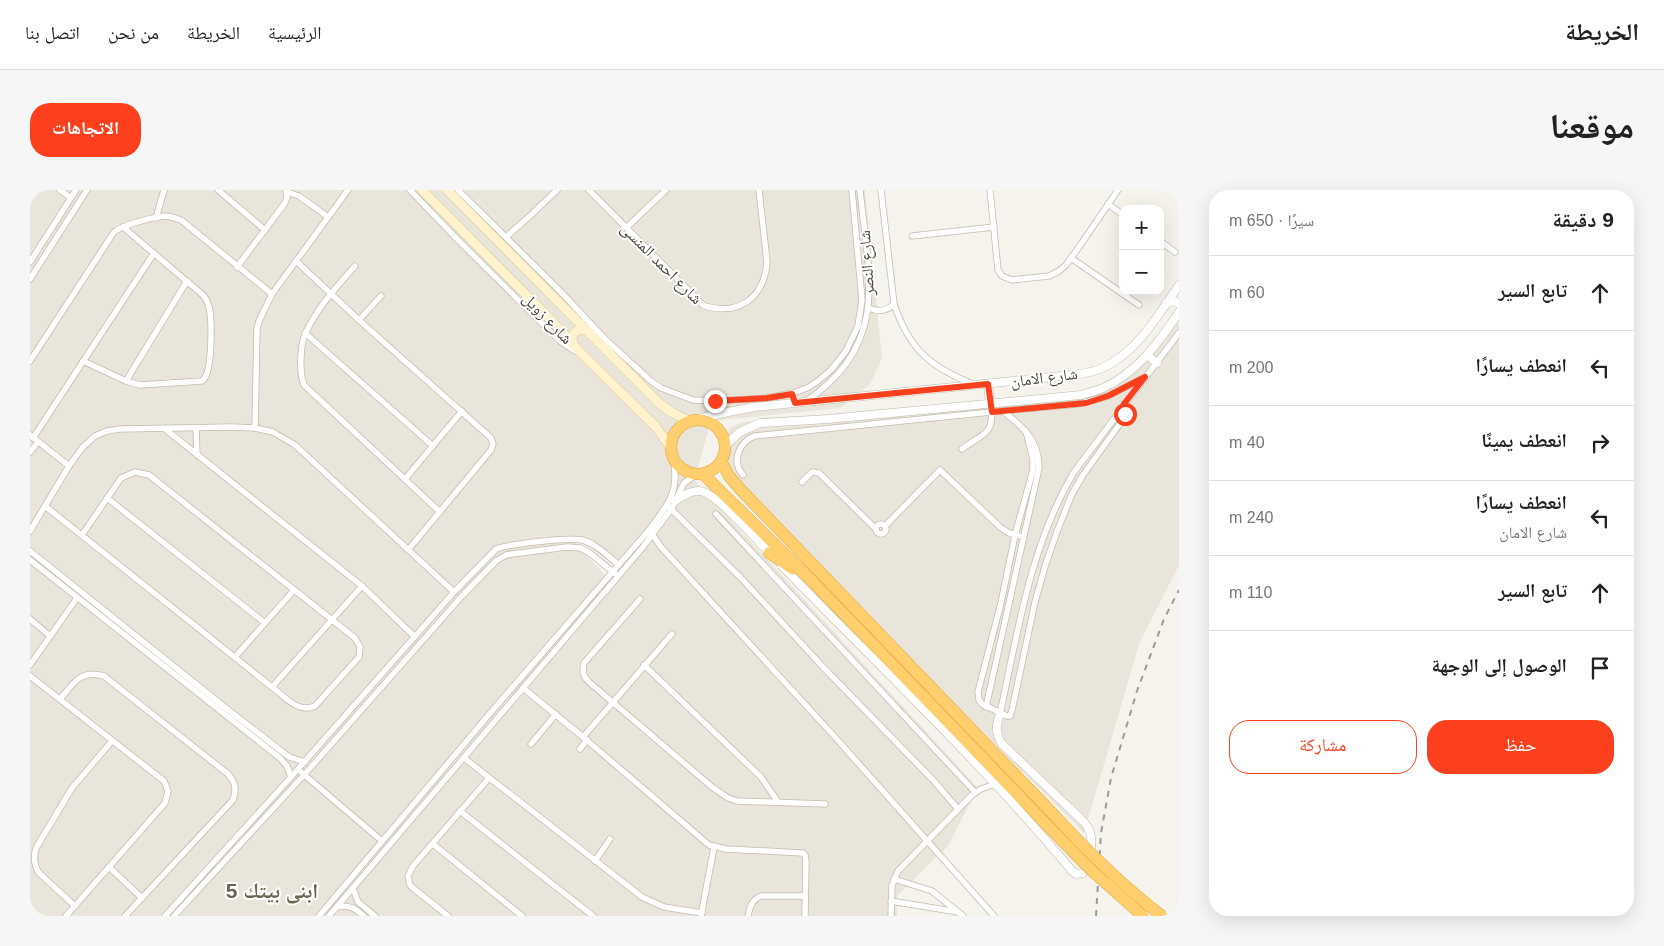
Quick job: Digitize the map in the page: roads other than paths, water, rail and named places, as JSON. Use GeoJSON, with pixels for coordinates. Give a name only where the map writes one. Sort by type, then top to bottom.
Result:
{"type":"FeatureCollection","features":[{"type":"Feature","properties":{"kind":"highway"},"geometry":{"type":"LineString","coordinates":[[700,474],[713,470],[721,461],[725,448],[723,436],[716,426],[705,421],[691,421],[677,430],[673,438],[672,452],[682,469],[700,474],[814,583],[1091,870],[1143,916]]}},
{"type":"Feature","properties":{"kind":"highway"},"geometry":{"type":"LineString","coordinates":[[721,461],[729,476],[740,489],[1055,816],[1108,870],[1162,916]]}},
{"type":"Feature","properties":{"kind":"highway"},"geometry":{"type":"LineString","coordinates":[[769,553],[814,583]]}},
{"type":"Feature","properties":{"kind":"main road","name":"شارع زويل"},"geometry":{"type":"LineString","coordinates":[[422,190],[656,427],[672,452]]}},
{"type":"Feature","properties":{"kind":"main road","name":"شارع زويل"},"geometry":{"type":"LineString","coordinates":[[447,190],[660,404],[671,412],[691,421]]}},
{"type":"Feature","properties":{"kind":"main road"},"geometry":{"type":"LineString","coordinates":[[461,243],[468,236]]}},
{"type":"Feature","properties":{"kind":"main road"},"geometry":{"type":"LineString","coordinates":[[550,320],[559,319],[563,315],[564,309]]}},
{"type":"Feature","properties":{"kind":"main road"},"geometry":{"type":"LineString","coordinates":[[573,344],[574,332],[580,329],[586,330]]}},
{"type":"Feature","properties":{"kind":"street"},"geometry":{"type":"LineString","coordinates":[[60,190],[71,198]]}},
{"type":"Feature","properties":{"kind":"street"},"geometry":{"type":"LineString","coordinates":[[30,262],[76,190]]}},
{"type":"Feature","properties":{"kind":"street"},"geometry":{"type":"LineString","coordinates":[[30,279],[88,190]]}},
{"type":"Feature","properties":{"kind":"street"},"geometry":{"type":"LineString","coordinates":[[156,218],[164,190]]}},
{"type":"Feature","properties":{"kind":"street"},"geometry":{"type":"LineString","coordinates":[[218,190],[265,230]]}},
{"type":"Feature","properties":{"kind":"street"},"geometry":{"type":"LineString","coordinates":[[255,428],[256,329],[259,321],[272,294],[348,190]]}},
{"type":"Feature","properties":{"kind":"street"},"geometry":{"type":"LineString","coordinates":[[410,190],[560,341],[581,353]]}},
{"type":"Feature","properties":{"kind":"street"},"geometry":{"type":"LineString","coordinates":[[458,190],[605,339],[650,381],[661,388],[693,400],[715,401],[792,394],[812,384],[831,370],[846,352],[858,326],[861,310],[861,284],[852,190]]}},
{"type":"Feature","properties":{"kind":"street"},"geometry":{"type":"LineString","coordinates":[[506,237],[556,190]]}},
{"type":"Feature","properties":{"kind":"street","name":"شارع احمد المنسى"},"geometry":{"type":"LineString","coordinates":[[589,190],[704,306],[715,309],[737,307],[747,302],[762,285],[766,274],[767,262],[759,190]]}},
{"type":"Feature","properties":{"kind":"street"},"geometry":{"type":"LineString","coordinates":[[626,227],[666,190]]}},
{"type":"Feature","properties":{"kind":"street","name":"شارع النصر"},"geometry":{"type":"LineString","coordinates":[[804,402],[820,392],[834,378],[857,346],[864,328],[869,308],[869,284],[860,190]]}},
{"type":"Feature","properties":{"kind":"street","name":"شارع النصر"},"geometry":{"type":"LineString","coordinates":[[881,190],[894,304],[900,322],[917,349],[929,360],[942,370],[976,385]]}},
{"type":"Feature","properties":{"kind":"street"},"geometry":{"type":"LineString","coordinates":[[990,190],[998,270],[1005,278],[1012,280],[1049,276],[1066,265],[1118,190]]}},
{"type":"Feature","properties":{"kind":"street"},"geometry":{"type":"LineString","coordinates":[[237,266],[286,203],[287,191],[299,196],[328,218]]}},
{"type":"Feature","properties":{"kind":"street"},"geometry":{"type":"LineString","coordinates":[[1108,204],[1119,212]]}},
{"type":"Feature","properties":{"kind":"street"},"geometry":{"type":"LineString","coordinates":[[30,361],[114,232],[123,226],[166,216],[181,220],[272,294]]}},
{"type":"Feature","properties":{"kind":"street"},"geometry":{"type":"LineString","coordinates":[[83,361],[126,381],[140,385],[202,381],[206,379],[210,356],[209,306],[204,296],[123,226]]}},
{"type":"Feature","properties":{"kind":"street"},"geometry":{"type":"LineString","coordinates":[[912,236],[994,227]]}},
{"type":"Feature","properties":{"kind":"street"},"geometry":{"type":"LineString","coordinates":[[1164,244],[1175,252]]}},
{"type":"Feature","properties":{"kind":"street"},"geometry":{"type":"LineString","coordinates":[[40,247],[48,251]]}},
{"type":"Feature","properties":{"kind":"street"},"geometry":{"type":"LineString","coordinates":[[30,452],[34,438],[154,253]]}},
{"type":"Feature","properties":{"kind":"street"},"geometry":{"type":"LineString","coordinates":[[1071,258],[1139,305]]}},
{"type":"Feature","properties":{"kind":"street"},"geometry":{"type":"LineString","coordinates":[[296,261],[491,438],[492,447],[408,550]]}},
{"type":"Feature","properties":{"kind":"street"},"geometry":{"type":"LineString","coordinates":[[355,266],[331,293],[305,333],[300,364],[304,385],[440,512]]}},
{"type":"Feature","properties":{"kind":"street"},"geometry":{"type":"LineString","coordinates":[[126,381],[186,280]]}},
{"type":"Feature","properties":{"kind":"street","name":"شارع الامان"},"geometry":{"type":"LineString","coordinates":[[691,421],[741,409],[1074,375],[1103,367],[1132,347],[1179,285]]}},
{"type":"Feature","properties":{"kind":"street"},"geometry":{"type":"LineString","coordinates":[[359,320],[381,296]]}},
{"type":"Feature","properties":{"kind":"street"},"geometry":{"type":"LineString","coordinates":[[1166,303],[1174,301],[1179,304]]}},
{"type":"Feature","properties":{"kind":"street"},"geometry":{"type":"LineString","coordinates":[[869,308],[882,311],[894,304]]}},
{"type":"Feature","properties":{"kind":"street","name":"شارع الامان"},"geometry":{"type":"LineString","coordinates":[[725,448],[734,436],[760,424],[991,408],[1081,395],[1102,388],[1121,378],[1138,365],[1179,312]]}},
{"type":"Feature","properties":{"kind":"street"},"geometry":{"type":"LineString","coordinates":[[305,333],[434,446]]}},
{"type":"Feature","properties":{"kind":"street"},"geometry":{"type":"LineString","coordinates":[[672,505],[692,492],[698,491],[707,493],[720,503],[995,784],[1073,872],[1076,874],[1083,873],[1092,844],[1090,830],[1084,822],[1002,744],[997,730],[997,723],[1028,584],[1042,540],[1064,490],[1074,472],[1179,333]]}},
{"type":"Feature","properties":{"kind":"street"},"geometry":{"type":"LineString","coordinates":[[1147,355],[1157,363]]}},
{"type":"Feature","properties":{"kind":"street"},"geometry":{"type":"LineString","coordinates":[[743,475],[738,467],[738,454],[745,442],[754,436],[991,408],[1003,411],[1086,403],[1108,396],[1145,377]]}},
{"type":"Feature","properties":{"kind":"street"},"geometry":{"type":"LineString","coordinates":[[962,449],[990,428],[992,422],[988,384]]}},
{"type":"Feature","properties":{"kind":"street"},"geometry":{"type":"LineString","coordinates":[[792,394],[795,403]]}},
{"type":"Feature","properties":{"kind":"street"},"geometry":{"type":"LineString","coordinates":[[1026,430],[1034,463],[979,688],[979,700],[986,707],[1007,716],[1010,716],[1012,710],[1035,602],[1052,544],[1072,494],[1086,470],[1122,421],[1125,414],[1124,404]]}},
{"type":"Feature","properties":{"kind":"street"},"geometry":{"type":"LineString","coordinates":[[405,479],[462,411]]}},
{"type":"Feature","properties":{"kind":"street"},"geometry":{"type":"LineString","coordinates":[[986,707],[1039,468],[1039,456],[1036,445],[1026,430],[1003,411]]}},
{"type":"Feature","properties":{"kind":"street"},"geometry":{"type":"LineString","coordinates":[[196,428],[197,455]]}},
{"type":"Feature","properties":{"kind":"street"},"geometry":{"type":"LineString","coordinates":[[30,531],[69,466],[86,444],[101,434],[120,429],[255,428],[273,432],[295,446],[454,592]]}},
{"type":"Feature","properties":{"kind":"street"},"geometry":{"type":"LineString","coordinates":[[164,429],[362,586],[415,637]]}},
{"type":"Feature","properties":{"kind":"street"},"geometry":{"type":"LineString","coordinates":[[34,438],[69,466]]}},
{"type":"Feature","properties":{"kind":"street"},"geometry":{"type":"LineString","coordinates":[[672,452],[676,469],[676,484],[672,505]]}},
{"type":"Feature","properties":{"kind":"street"},"geometry":{"type":"LineString","coordinates":[[802,482],[812,472],[819,473],[879,533],[883,533],[885,526],[940,470],[1000,527],[1015,535],[1024,537]]}},
{"type":"Feature","properties":{"kind":"street"},"geometry":{"type":"LineString","coordinates":[[46,506],[82,535],[235,657],[272,686],[298,708],[310,709],[315,706],[357,661],[360,652],[358,642],[148,475],[142,473],[128,474],[116,483],[82,535]]}},
{"type":"Feature","properties":{"kind":"street"},"geometry":{"type":"LineString","coordinates":[[329,916],[618,576],[672,505],[684,483],[700,474]]}},
{"type":"Feature","properties":{"kind":"street"},"geometry":{"type":"LineString","coordinates":[[1064,490],[1072,494]]}},
{"type":"Feature","properties":{"kind":"street"},"geometry":{"type":"LineString","coordinates":[[107,498],[265,623]]}},
{"type":"Feature","properties":{"kind":"street"},"geometry":{"type":"LineString","coordinates":[[672,505],[823,667],[934,780],[958,809]]}},
{"type":"Feature","properties":{"kind":"street"},"geometry":{"type":"LineString","coordinates":[[716,514],[976,792]]}},
{"type":"Feature","properties":{"kind":"street"},"geometry":{"type":"LineString","coordinates":[[651,532],[661,547],[994,916]]}},
{"type":"Feature","properties":{"kind":"street"},"geometry":{"type":"LineString","coordinates":[[165,916],[298,770],[454,592],[496,549],[503,546],[538,542],[582,540],[589,542],[618,564]]}},
{"type":"Feature","properties":{"kind":"street"},"geometry":{"type":"LineString","coordinates":[[1042,540],[1052,544]]}},
{"type":"Feature","properties":{"kind":"street"},"geometry":{"type":"LineString","coordinates":[[538,542],[539,550]]}},
{"type":"Feature","properties":{"kind":"street"},"geometry":{"type":"LineString","coordinates":[[319,916],[618,564],[640,545]]}},
{"type":"Feature","properties":{"kind":"street"},"geometry":{"type":"LineString","coordinates":[[174,916],[304,774],[461,597],[496,561],[506,555],[567,547],[580,548],[613,570],[618,576]]}},
{"type":"Feature","properties":{"kind":"street"},"geometry":{"type":"LineString","coordinates":[[30,551],[283,756],[291,776]]}},
{"type":"Feature","properties":{"kind":"street"},"geometry":{"type":"LineString","coordinates":[[30,560],[283,756],[305,762]]}},
{"type":"Feature","properties":{"kind":"street"},"geometry":{"type":"LineString","coordinates":[[46,573],[50,567]]}},
{"type":"Feature","properties":{"kind":"street"},"geometry":{"type":"LineString","coordinates":[[272,686],[362,586]]}},
{"type":"Feature","properties":{"kind":"street"},"geometry":{"type":"LineString","coordinates":[[235,657],[294,590]]}},
{"type":"Feature","properties":{"kind":"street"},"geometry":{"type":"LineString","coordinates":[[30,665],[77,598]]}},
{"type":"Feature","properties":{"kind":"street"},"geometry":{"type":"LineString","coordinates":[[640,599],[584,663],[582,670],[584,677],[719,794],[737,801],[825,804]]}},
{"type":"Feature","properties":{"kind":"street"},"geometry":{"type":"LineString","coordinates":[[109,623],[114,618]]}},
{"type":"Feature","properties":{"kind":"street"},"geometry":{"type":"LineString","coordinates":[[30,619],[50,636]]}},
{"type":"Feature","properties":{"kind":"street"},"geometry":{"type":"LineString","coordinates":[[580,749],[585,738],[612,702],[672,634]]}},
{"type":"Feature","properties":{"kind":"street"},"geometry":{"type":"LineString","coordinates":[[644,666],[762,778],[778,802]]}},
{"type":"Feature","properties":{"kind":"street"},"geometry":{"type":"LineString","coordinates":[[60,699],[77,679],[90,674],[104,676],[232,779],[235,786],[236,793],[233,800],[125,916]]}},
{"type":"Feature","properties":{"kind":"street"},"geometry":{"type":"LineString","coordinates":[[30,676],[164,781],[168,791],[165,803],[66,916]]}},
{"type":"Feature","properties":{"kind":"street"},"geometry":{"type":"LineString","coordinates":[[523,688],[585,738],[704,842],[714,847],[726,849],[805,854],[805,916]]}},
{"type":"Feature","properties":{"kind":"street"},"geometry":{"type":"LineString","coordinates":[[360,699],[366,705]]}},
{"type":"Feature","properties":{"kind":"street"},"geometry":{"type":"LineString","coordinates":[[492,711],[499,716]]}},
{"type":"Feature","properties":{"kind":"street"},"geometry":{"type":"LineString","coordinates":[[531,744],[556,714]]}},
{"type":"Feature","properties":{"kind":"street"},"geometry":{"type":"LineString","coordinates":[[75,906],[39,873],[34,861],[34,854],[72,788],[112,741]]}},
{"type":"Feature","properties":{"kind":"street"},"geometry":{"type":"LineString","coordinates":[[464,758],[595,861],[649,901],[664,907],[702,915],[714,847]]}},
{"type":"Feature","properties":{"kind":"street"},"geometry":{"type":"LineString","coordinates":[[298,770],[382,841]]}},
{"type":"Feature","properties":{"kind":"street"},"geometry":{"type":"LineString","coordinates":[[448,916],[413,888],[408,881],[410,871],[489,778]]}},
{"type":"Feature","properties":{"kind":"street"},"geometry":{"type":"LineString","coordinates":[[891,916],[894,879],[898,871],[976,792],[995,784]]}},
{"type":"Feature","properties":{"kind":"street"},"geometry":{"type":"LineString","coordinates":[[460,811],[594,916]]}},
{"type":"Feature","properties":{"kind":"street"},"geometry":{"type":"LineString","coordinates":[[243,829],[249,834]]}},
{"type":"Feature","properties":{"kind":"street"},"geometry":{"type":"LineString","coordinates":[[595,861],[610,840]]}},
{"type":"Feature","properties":{"kind":"street"},"geometry":{"type":"LineString","coordinates":[[433,844],[522,916]]}},
{"type":"Feature","properties":{"kind":"street"},"geometry":{"type":"LineString","coordinates":[[109,867],[142,898]]}},
{"type":"Feature","properties":{"kind":"street"},"geometry":{"type":"LineString","coordinates":[[894,879],[932,891],[961,914]]}},
{"type":"Feature","properties":{"kind":"street"},"geometry":{"type":"LineString","coordinates":[[353,888],[355,898],[364,916]]}},
{"type":"Feature","properties":{"kind":"street"},"geometry":{"type":"LineString","coordinates":[[748,916],[751,904],[762,896],[805,896]]}},
{"type":"Feature","properties":{"kind":"street"},"geometry":{"type":"LineString","coordinates":[[891,901],[961,914]]}},
{"type":"Feature","properties":{"kind":"street"},"geometry":{"type":"LineString","coordinates":[[337,907],[359,908],[375,916]]}},
{"type":"Feature","properties":{"kind":"railway"},"geometry":{"type":"LineString","coordinates":[[1096,916],[1101,833],[1111,778],[1137,691],[1164,619],[1179,590]]}},
{"type":"Feature","properties":{"kind":"district","name":"ابنى بيتك 5"},"geometry":{"type":"Point","coordinates":[272,891]}}]}
